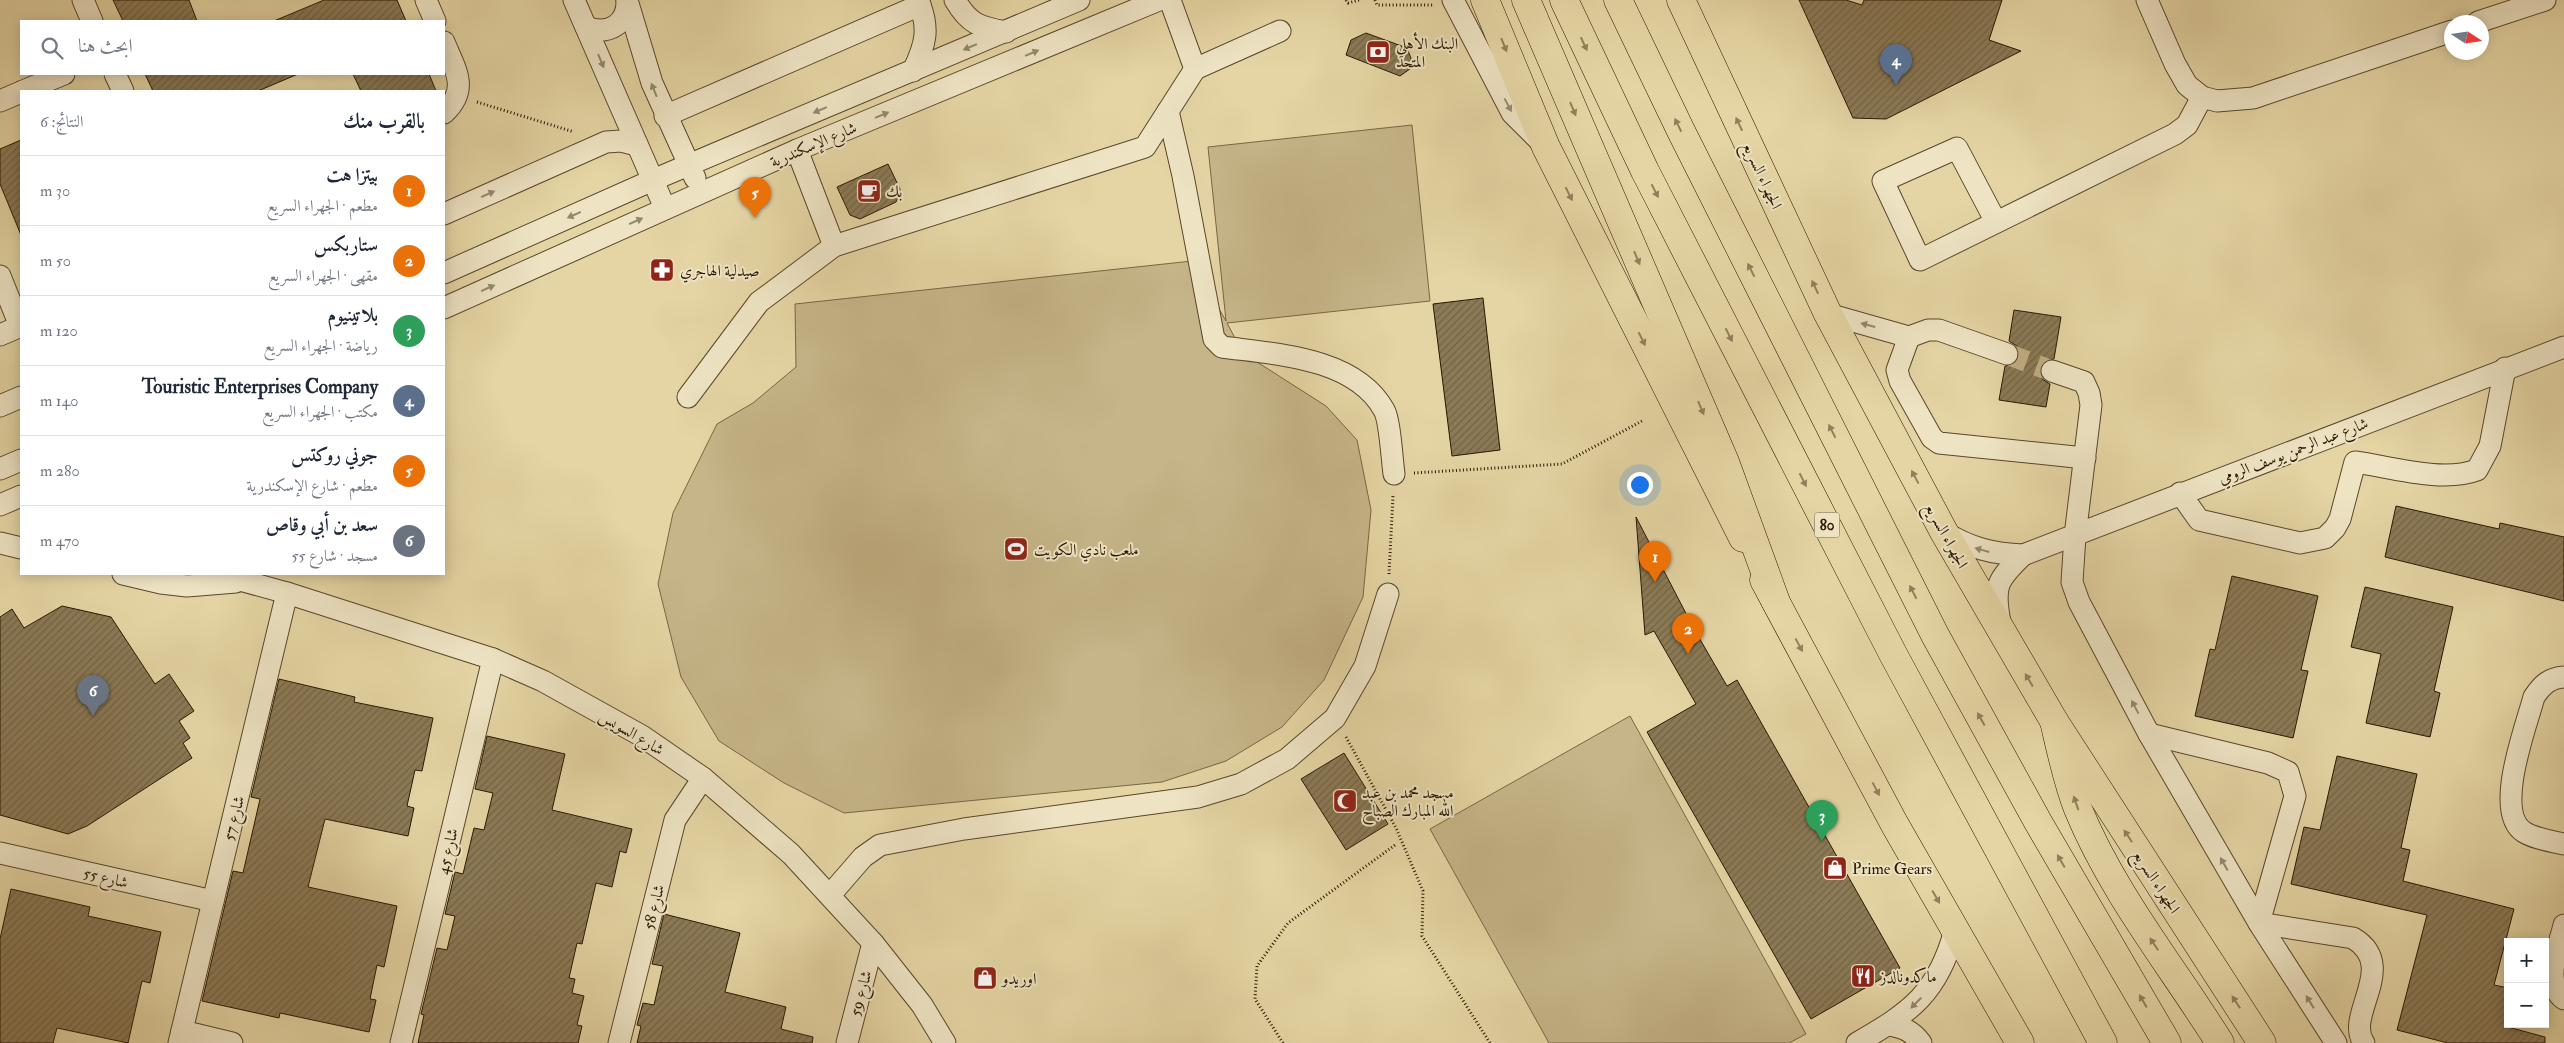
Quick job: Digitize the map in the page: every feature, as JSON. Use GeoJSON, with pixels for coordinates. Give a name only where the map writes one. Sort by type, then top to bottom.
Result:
{"type":"FeatureCollection","features":[{"type":"Feature","properties":{"kind":"main road"},"geometry":{"type":"LineString","coordinates":[[1485,0],[1546,147],[1776,602],[1895,825],[2020,1043]]}},
{"type":"Feature","properties":{"kind":"main road"},"geometry":{"type":"LineString","coordinates":[[1526,0],[1725,462],[1776,602]]}},
{"type":"Feature","properties":{"kind":"main road","name":"80"},"geometry":{"type":"LineString","coordinates":[[1564,0],[1645,171],[1893,654],[2103,1043]]}},
{"type":"Feature","properties":{"kind":"main road"},"geometry":{"type":"LineString","coordinates":[[1618,0],[1681,131],[1935,635],[2038,822],[2168,1043]]}},
{"type":"Feature","properties":{"kind":"main road","name":"الجهراء السريع"},"geometry":{"type":"LineString","coordinates":[[1681,0],[1828,314],[1944,532],[2054,721],[2262,1043]]}},
{"type":"Feature","properties":{"kind":"main road"},"geometry":{"type":"LineString","coordinates":[[2054,721],[2078,808],[2095,848],[2128,904],[2220,1043]]}},
{"type":"Feature","properties":{"kind":"street"},"geometry":{"type":"LineString","coordinates":[[83,0],[92,20]]}},
{"type":"Feature","properties":{"kind":"street"},"geometry":{"type":"LineString","coordinates":[[426,0],[435,20]]}},
{"type":"Feature","properties":{"kind":"street"},"geometry":{"type":"LineString","coordinates":[[574,0],[666,208]]}},
{"type":"Feature","properties":{"kind":"street"},"geometry":{"type":"LineString","coordinates":[[586,28],[596,31],[607,31],[616,27],[623,19],[627,9],[627,0]]}},
{"type":"Feature","properties":{"kind":"street"},"geometry":{"type":"LineString","coordinates":[[627,0],[652,83],[665,116],[702,192]]}},
{"type":"Feature","properties":{"kind":"street"},"geometry":{"type":"LineString","coordinates":[[955,0],[971,22],[985,28],[1006,32]]}},
{"type":"Feature","properties":{"kind":"street","name":"شارع الإسكندرية"},"geometry":{"type":"LineString","coordinates":[[445,273],[653,180],[1079,0]]}},
{"type":"Feature","properties":{"kind":"street","name":"شارع الإسكندرية"},"geometry":{"type":"LineString","coordinates":[[445,308],[797,150],[1159,0]]}},
{"type":"Feature","properties":{"kind":"street"},"geometry":{"type":"LineString","coordinates":[[1170,0],[1195,69]]}},
{"type":"Feature","properties":{"kind":"street"},"geometry":{"type":"LineString","coordinates":[[2147,0],[2175,64],[2188,85],[2202,97],[2217,101],[2253,98],[2444,34]]}},
{"type":"Feature","properties":{"kind":"street"},"geometry":{"type":"LineString","coordinates":[[2489,18],[2545,0]]}},
{"type":"Feature","properties":{"kind":"street"},"geometry":{"type":"LineString","coordinates":[[665,116],[919,2],[926,20],[926,39],[913,71]]}},
{"type":"Feature","properties":{"kind":"street"},"geometry":{"type":"LineString","coordinates":[[1454,3],[1512,113],[1546,147]]}},
{"type":"Feature","properties":{"kind":"street"},"geometry":{"type":"LineString","coordinates":[[688,397],[759,302],[834,246],[1145,147],[1195,69],[1280,31]]}},
{"type":"Feature","properties":{"kind":"street"},"geometry":{"type":"LineString","coordinates":[[445,44],[458,76],[457,96],[445,112]]}},
{"type":"Feature","properties":{"kind":"street"},"geometry":{"type":"LineString","coordinates":[[27,90],[62,75]]}},
{"type":"Feature","properties":{"kind":"street"},"geometry":{"type":"LineString","coordinates":[[115,75],[123,90]]}},
{"type":"Feature","properties":{"kind":"street"},"geometry":{"type":"LineString","coordinates":[[0,101],[20,93]]}},
{"type":"Feature","properties":{"kind":"street"},"geometry":{"type":"LineString","coordinates":[[1996,222],[1957,148],[1883,182],[1920,260],[2175,134],[2187,126],[2202,97]]}},
{"type":"Feature","properties":{"kind":"street"},"geometry":{"type":"LineString","coordinates":[[1168,111],[1183,176],[1214,338],[1222,347],[1297,357],[1337,369],[1365,387],[1385,410],[1394,474]]}},
{"type":"Feature","properties":{"kind":"street"},"geometry":{"type":"LineString","coordinates":[[445,214],[606,142],[621,141],[637,145]]}},
{"type":"Feature","properties":{"kind":"street"},"geometry":{"type":"LineString","coordinates":[[797,150],[834,246]]}},
{"type":"Feature","properties":{"kind":"street"},"geometry":{"type":"LineString","coordinates":[[0,276],[20,324]]}},
{"type":"Feature","properties":{"kind":"street"},"geometry":{"type":"LineString","coordinates":[[1828,314],[1909,336],[1928,330],[1939,330],[2007,354]]}},
{"type":"Feature","properties":{"kind":"street"},"geometry":{"type":"LineString","coordinates":[[0,335],[20,326]]}},
{"type":"Feature","properties":{"kind":"street"},"geometry":{"type":"LineString","coordinates":[[1909,336],[1897,370],[1900,381],[1932,438],[1939,443],[2085,458]]}},
{"type":"Feature","properties":{"kind":"street","name":"شارع عبد الرحمن يوسف الرومي"},"geometry":{"type":"LineString","coordinates":[[1944,532],[1962,543],[1982,550],[2002,554],[2023,555],[2180,493],[2564,347]]}},
{"type":"Feature","properties":{"kind":"street"},"geometry":{"type":"LineString","coordinates":[[2355,462],[2446,476],[2466,474],[2477,470],[2490,446],[2506,368]]}},
{"type":"Feature","properties":{"kind":"street"},"geometry":{"type":"LineString","coordinates":[[2052,370],[2084,382],[2089,393],[2091,405],[2075,536],[2072,582],[2079,602],[2149,734],[2258,923],[2336,1043]]}},
{"type":"Feature","properties":{"kind":"street"},"geometry":{"type":"LineString","coordinates":[[0,406],[20,396]]}},
{"type":"Feature","properties":{"kind":"street"},"geometry":{"type":"LineString","coordinates":[[2180,493],[2199,520],[2300,543],[2325,538],[2340,519],[2355,462],[2344,430]]}},
{"type":"Feature","properties":{"kind":"street"},"geometry":{"type":"LineString","coordinates":[[0,469],[20,460]]}},
{"type":"Feature","properties":{"kind":"street"},"geometry":{"type":"LineString","coordinates":[[0,505],[20,496]]}},
{"type":"Feature","properties":{"kind":"street"},"geometry":{"type":"LineString","coordinates":[[0,543],[20,548]]}},
{"type":"Feature","properties":{"kind":"street","name":"شارع عبد الرحمن يوسف الرومي"},"geometry":{"type":"LineString","coordinates":[[2003,636],[1995,597],[2000,580],[2023,555]]}},
{"type":"Feature","properties":{"kind":"street"},"geometry":{"type":"LineString","coordinates":[[127,575],[162,583],[187,586],[243,582]]}},
{"type":"Feature","properties":{"kind":"street","name":"شارع السويس"},"geometry":{"type":"LineString","coordinates":[[221,575],[288,593],[493,659],[543,681],[642,736],[703,778],[791,854],[873,943],[922,1004],[946,1043]]}},
{"type":"Feature","properties":{"kind":"street","name":"شارع 57"},"geometry":{"type":"LineString","coordinates":[[180,1037],[288,593]]}},
{"type":"Feature","properties":{"kind":"street"},"geometry":{"type":"LineString","coordinates":[[830,895],[863,857],[880,845],[964,829],[1198,797],[1241,784],[1287,759],[1335,718],[1365,666],[1388,594]]}},
{"type":"Feature","properties":{"kind":"street","name":"شارع 45"},"geometry":{"type":"LineString","coordinates":[[401,1043],[493,659]]}},
{"type":"Feature","properties":{"kind":"street"},"geometry":{"type":"LineString","coordinates":[[2564,678],[2554,678],[2542,685],[2534,698],[2509,792],[2513,818],[2523,831],[2540,839],[2564,844]]}},
{"type":"Feature","properties":{"kind":"street"},"geometry":{"type":"LineString","coordinates":[[2149,734],[2268,762],[2288,772],[2295,796],[2258,923]]}},
{"type":"Feature","properties":{"kind":"street","name":"شارع 58"},"geometry":{"type":"LineString","coordinates":[[619,1043],[675,820],[703,778]]}},
{"type":"Feature","properties":{"kind":"street","name":"شارع 55"},"geometry":{"type":"LineString","coordinates":[[0,855],[213,901]]}},
{"type":"Feature","properties":{"kind":"street"},"geometry":{"type":"LineString","coordinates":[[2258,923],[2353,938],[2364,944],[2372,963],[2360,1026],[2360,1037],[2364,1043]]}},
{"type":"Feature","properties":{"kind":"street"},"geometry":{"type":"LineString","coordinates":[[2564,925],[2553,972],[2553,984],[2558,994],[2564,999]]}},
{"type":"Feature","properties":{"kind":"street"},"geometry":{"type":"LineString","coordinates":[[1857,1043],[1905,1014],[1932,985],[1942,968],[1955,930]]}},
{"type":"Feature","properties":{"kind":"street","name":"شارع 59"},"geometry":{"type":"LineString","coordinates":[[847,1043],[873,943]]}},
{"type":"Feature","properties":{"kind":"street"},"geometry":{"type":"LineString","coordinates":[[1888,1025],[1901,1026],[1912,1032],[1920,1043]]}},
{"type":"Feature","properties":{"kind":"street"},"geometry":{"type":"LineString","coordinates":[[180,1037],[232,1043]]}},
{"type":"Feature","properties":{"kind":"path"},"geometry":{"type":"LineString","coordinates":[[1346,0],[1348,3],[1358,0]]}},
{"type":"Feature","properties":{"kind":"path"},"geometry":{"type":"LineString","coordinates":[[1375,0],[1377,6],[1454,3]]}},
{"type":"Feature","properties":{"kind":"path"},"geometry":{"type":"LineString","coordinates":[[457,96],[606,142]]}},
{"type":"Feature","properties":{"kind":"path"},"geometry":{"type":"LineString","coordinates":[[1388,594],[1394,474],[1562,464],[1642,421]]}},
{"type":"Feature","properties":{"kind":"path"},"geometry":{"type":"LineString","coordinates":[[1335,718],[1396,828],[1423,891],[1422,936],[1490,1043]]}},
{"type":"Feature","properties":{"kind":"path"},"geometry":{"type":"LineString","coordinates":[[1282,1043],[1255,999],[1257,966],[1288,923],[1395,845]]}},
{"type":"Feature","properties":{"kind":"shaded area","name":"ملعب نادي الكويت"},"geometry":{"type":"Polygon","coordinates":[[[1412,125],[1430,301],[1227,323],[1243,353],[1326,406],[1357,440],[1371,510],[1363,597],[1324,680],[1282,727],[1226,761],[1162,782],[844,813],[784,783],[719,741],[681,677],[658,584],[673,513],[717,424],[753,403],[796,367],[795,304],[1192,261],[1226,321],[1208,147],[1412,125]]]}},
{"type":"Feature","properties":{"kind":"shaded area"},"geometry":{"type":"Polygon","coordinates":[[[1630,716],[1806,1034],[1789,1043],[1549,1043],[1430,829],[1630,716]]]}},
{"type":"Feature","properties":{"kind":"building"},"geometry":{"type":"Polygon","coordinates":[[[113,0],[189,0],[197,20],[123,20],[113,0]]]}},
{"type":"Feature","properties":{"kind":"building"},"geometry":{"type":"Polygon","coordinates":[[[324,0],[397,0],[406,20],[276,20],[324,0]]]}},
{"type":"Feature","properties":{"kind":"building"},"geometry":{"type":"Polygon","coordinates":[[[1799,0],[1846,0],[1862,5],[1864,0],[2002,0],[1989,40],[2021,51],[1886,119],[1853,118],[1799,0]]]}},
{"type":"Feature","properties":{"kind":"building","name":"البنك الأهلي المتحد"},"geometry":{"type":"Polygon","coordinates":[[[1366,33],[1407,48],[1414,66],[1400,76],[1346,55],[1351,40],[1366,33]]]}},
{"type":"Feature","properties":{"kind":"building"},"geometry":{"type":"Polygon","coordinates":[[[145,75],[296,75],[260,90],[153,90],[145,75]]]}},
{"type":"Feature","properties":{"kind":"building"},"geometry":{"type":"Polygon","coordinates":[[[353,75],[429,75],[436,90],[361,90],[353,75]]]}},
{"type":"Feature","properties":{"kind":"building"},"geometry":{"type":"Polygon","coordinates":[[[20,140],[20,233],[0,184],[0,149],[20,140]]]}},
{"type":"Feature","properties":{"kind":"building","name":"بك"},"geometry":{"type":"Polygon","coordinates":[[[888,164],[900,189],[896,202],[860,219],[850,215],[837,187],[888,164]]]}},
{"type":"Feature","properties":{"kind":"building"},"geometry":{"type":"Polygon","coordinates":[[[1483,298],[1500,450],[1452,456],[1433,304],[1483,298]]]}},
{"type":"Feature","properties":{"kind":"building"},"geometry":{"type":"Polygon","coordinates":[[[2014,310],[2061,317],[2054,359],[2044,361],[2040,367],[2042,379],[2050,384],[2046,407],[1999,400],[2005,366],[2015,364],[2019,358],[2017,346],[2009,341],[2014,310]]]}},
{"type":"Feature","properties":{"kind":"building"},"geometry":{"type":"Polygon","coordinates":[[[2396,506],[2499,529],[2500,523],[2564,537],[2564,601],[2385,557],[2396,506]]]}},
{"type":"Feature","properties":{"kind":"building"},"geometry":{"type":"Polygon","coordinates":[[[1636,517],[1694,629],[1727,686],[1737,680],[1900,968],[1811,1019],[1647,732],[1696,704],[1654,631],[1645,635],[1636,517]]]}},
{"type":"Feature","properties":{"kind":"building"},"geometry":{"type":"Polygon","coordinates":[[[2232,576],[2318,596],[2301,670],[2308,671],[2293,738],[2195,716],[2210,649],[2215,650],[2232,576]]]}},
{"type":"Feature","properties":{"kind":"building"},"geometry":{"type":"Polygon","coordinates":[[[2365,587],[2453,607],[2434,691],[2440,693],[2430,737],[2366,723],[2381,654],[2351,647],[2365,587]]]}},
{"type":"Feature","properties":{"kind":"building"},"geometry":{"type":"Polygon","coordinates":[[[62,606],[111,617],[155,684],[169,674],[194,711],[179,721],[190,738],[183,743],[192,758],[87,826],[68,834],[0,815],[0,617],[12,609],[24,628],[62,606]]]}},
{"type":"Feature","properties":{"kind":"building"},"geometry":{"type":"Polygon","coordinates":[[[279,679],[355,697],[354,702],[433,718],[422,771],[415,770],[407,806],[414,808],[408,836],[325,819],[308,887],[397,906],[384,967],[377,965],[370,999],[376,1000],[369,1032],[280,1013],[279,1018],[202,1001],[233,871],[243,873],[260,799],[251,797],[279,679]]]}},
{"type":"Feature","properties":{"kind":"building"},"geometry":{"type":"Polygon","coordinates":[[[487,736],[565,754],[552,810],[632,829],[626,853],[620,851],[612,887],[596,883],[582,944],[577,943],[569,978],[575,979],[572,993],[584,996],[577,1025],[582,1026],[578,1043],[418,1043],[424,1015],[421,1014],[437,948],[447,950],[455,916],[445,914],[455,872],[463,874],[474,828],[484,830],[493,793],[475,789],[487,736]]]}},
{"type":"Feature","properties":{"kind":"building","name":"مسجد محمد بن عبد الله المبارك الصباح"},"geometry":{"type":"Polygon","coordinates":[[[1344,753],[1388,824],[1346,850],[1301,779],[1344,753]]]}},
{"type":"Feature","properties":{"kind":"building"},"geometry":{"type":"Polygon","coordinates":[[[2337,756],[2417,774],[2401,848],[2410,850],[2403,881],[2514,909],[2506,938],[2504,938],[2504,947],[2494,985],[2504,987],[2504,1028],[2512,1028],[2545,1037],[2545,1043],[2448,1043],[2397,1030],[2427,915],[2291,884],[2304,827],[2320,830],[2337,756]]]}},
{"type":"Feature","properties":{"kind":"building"},"geometry":{"type":"Polygon","coordinates":[[[11,889],[90,907],[88,916],[161,932],[150,983],[142,981],[128,1043],[57,1028],[53,1043],[0,1043],[0,939],[11,889]]]}},
{"type":"Feature","properties":{"kind":"building"},"geometry":{"type":"Polygon","coordinates":[[[664,914],[740,933],[725,992],[786,1007],[781,1029],[813,1037],[812,1043],[637,1043],[641,1026],[637,1025],[643,1003],[654,1005],[663,966],[652,964],[664,914]]]}},
{"type":"Feature","properties":{"kind":"tunnel"},"geometry":{"type":"LineString","coordinates":[[2007,354],[2052,371]]}},
{"type":"Feature","properties":{"kind":"place","name":"البنك الأهلي المتحد"},"geometry":{"type":"Point","coordinates":[1378,52]}},
{"type":"Feature","properties":{"kind":"place","name":"Touristic Enterprises Company"},"geometry":{"type":"Point","coordinates":[1896,85]}},
{"type":"Feature","properties":{"kind":"place","name":"بك"},"geometry":{"type":"Point","coordinates":[869,191]}},
{"type":"Feature","properties":{"kind":"place","name":"جوني روكتس"},"geometry":{"type":"Point","coordinates":[755,218]}},
{"type":"Feature","properties":{"kind":"place","name":"صيدلية الهاجري"},"geometry":{"type":"Point","coordinates":[662,270]}},
{"type":"Feature","properties":{"kind":"place","name":"ملعب نادي الكويت"},"geometry":{"type":"Point","coordinates":[1016,549]}},
{"type":"Feature","properties":{"kind":"place","name":"بيتزا هت"},"geometry":{"type":"Point","coordinates":[1655,582]}},
{"type":"Feature","properties":{"kind":"place","name":"ستاربكس"},"geometry":{"type":"Point","coordinates":[1688,654]}},
{"type":"Feature","properties":{"kind":"place","name":"سعد بن أبي وقاص"},"geometry":{"type":"Point","coordinates":[93,716]}},
{"type":"Feature","properties":{"kind":"place","name":"مسجد محمد بن عبد الله المبارك الصباح"},"geometry":{"type":"Point","coordinates":[1345,801]}},
{"type":"Feature","properties":{"kind":"place","name":"بلاتينيوم"},"geometry":{"type":"Point","coordinates":[1822,841]}},
{"type":"Feature","properties":{"kind":"place","name":"Prime Gears"},"geometry":{"type":"Point","coordinates":[1835,868]}},
{"type":"Feature","properties":{"kind":"place","name":"ماكدونالدز"},"geometry":{"type":"Point","coordinates":[1863,976]}},
{"type":"Feature","properties":{"kind":"place","name":"اوريدو"},"geometry":{"type":"Point","coordinates":[985,978]}}]}
